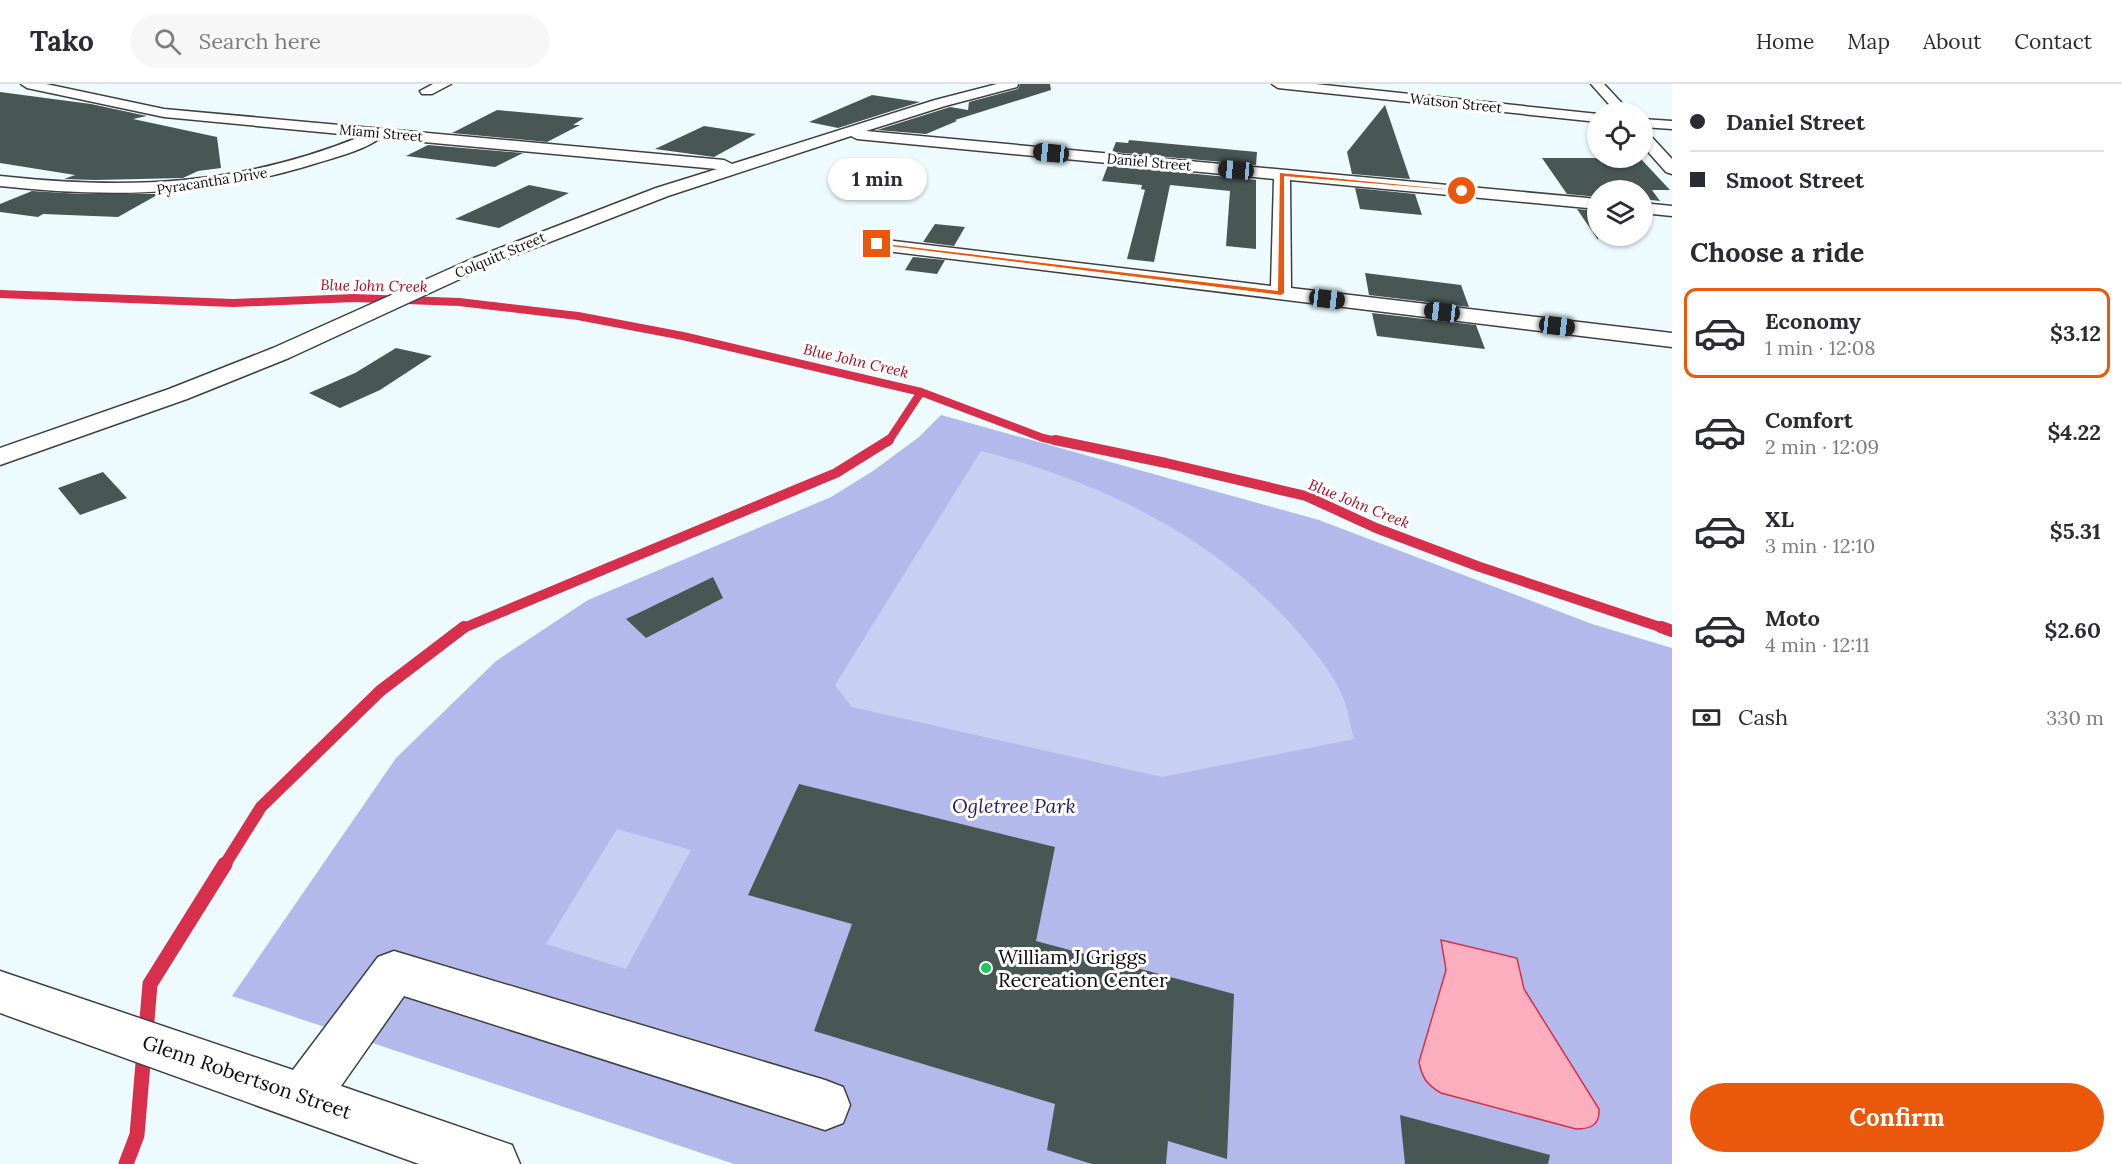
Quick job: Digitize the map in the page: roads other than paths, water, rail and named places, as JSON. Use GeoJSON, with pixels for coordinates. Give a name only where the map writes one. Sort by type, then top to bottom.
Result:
{"type":"FeatureCollection","features":[{"type":"Feature","properties":{"kind":"street","name":"Miami Street"},"geometry":{"type":"LineString","coordinates":[[27,84],[164,114],[738,166]]}},
{"type":"Feature","properties":{"kind":"street"},"geometry":{"type":"LineString","coordinates":[[427,91],[445,84]]}},
{"type":"Feature","properties":{"kind":"street","name":"Colquitt Street"},"geometry":{"type":"LineString","coordinates":[[0,458],[178,394],[271,357],[481,262],[567,227],[738,166],[940,103],[1012,84]]}},
{"type":"Feature","properties":{"kind":"street","name":"Watson Street"},"geometry":{"type":"LineString","coordinates":[[1278,84],[1587,117]]}},
{"type":"Feature","properties":{"kind":"street"},"geometry":{"type":"LineString","coordinates":[[1597,84],[1614,102]]}},
{"type":"Feature","properties":{"kind":"street"},"geometry":{"type":"LineString","coordinates":[[1653,124],[1672,125]]}},
{"type":"Feature","properties":{"kind":"street","name":"Pyracantha Drive"},"geometry":{"type":"LineString","coordinates":[[0,181],[91,191],[185,188],[274,171],[381,133]]}},
{"type":"Feature","properties":{"kind":"street","name":"Daniel Street"},"geometry":{"type":"LineString","coordinates":[[843,133],[1587,203]]}},
{"type":"Feature","properties":{"kind":"street"},"geometry":{"type":"LineString","coordinates":[[1653,147],[1672,169]]}},
{"type":"Feature","properties":{"kind":"street"},"geometry":{"type":"LineString","coordinates":[[1281,293],[1282,174]]}},
{"type":"Feature","properties":{"kind":"street"},"geometry":{"type":"LineString","coordinates":[[1653,209],[1672,211]]}},
{"type":"Feature","properties":{"kind":"street"},"geometry":{"type":"LineString","coordinates":[[877,244],[1672,340]]}},
{"type":"Feature","properties":{"kind":"street"},"geometry":{"type":"LineString","coordinates":[[303,1097],[394,972],[825,1105]]}},
{"type":"Feature","properties":{"kind":"street","name":"Glenn Robertson Street"},"geometry":{"type":"LineString","coordinates":[[0,992],[493,1164]]}},
{"type":"Feature","properties":{"kind":"waterway","name":"Blue John Creek"},"geometry":{"type":"LineString","coordinates":[[0,294],[233,303],[354,298],[459,302],[578,316],[683,336],[921,392]]}},
{"type":"Feature","properties":{"kind":"waterway"},"geometry":{"type":"LineString","coordinates":[[888,442],[921,392]]}},
{"type":"Feature","properties":{"kind":"waterway","name":"Blue John Creek"},"geometry":{"type":"LineString","coordinates":[[921,392],[1043,438],[1062,442]]}},
{"type":"Feature","properties":{"kind":"waterway"},"geometry":{"type":"LineString","coordinates":[[462,629],[836,473],[889,440]]}},
{"type":"Feature","properties":{"kind":"waterway","name":"Blue John Creek"},"geometry":{"type":"LineString","coordinates":[[1055,440],[1306,496],[1376,528],[1480,567],[1666,629]]}},
{"type":"Feature","properties":{"kind":"waterway","name":"Blue John Creek"},"geometry":{"type":"LineString","coordinates":[[1661,627],[1672,631]]}},
{"type":"Feature","properties":{"kind":"waterway"},"geometry":{"type":"LineString","coordinates":[[224,866],[261,807],[380,691],[462,629]]}},
{"type":"Feature","properties":{"kind":"waterway"},"geometry":{"type":"LineString","coordinates":[[146,1032],[150,984],[225,864]]}},
{"type":"Feature","properties":{"kind":"waterway"},"geometry":{"type":"LineString","coordinates":[[126,1164],[137,1135],[144,1051]]}},
{"type":"Feature","properties":{"kind":"place","name":"William J Griggs Recreation Center"},"geometry":{"type":"Point","coordinates":[986,968]}},
{"type":"Feature","properties":{"kind":"park label","name":"Ogletree Park"},"geometry":{"type":"Point","coordinates":[1014,806]}}]}
